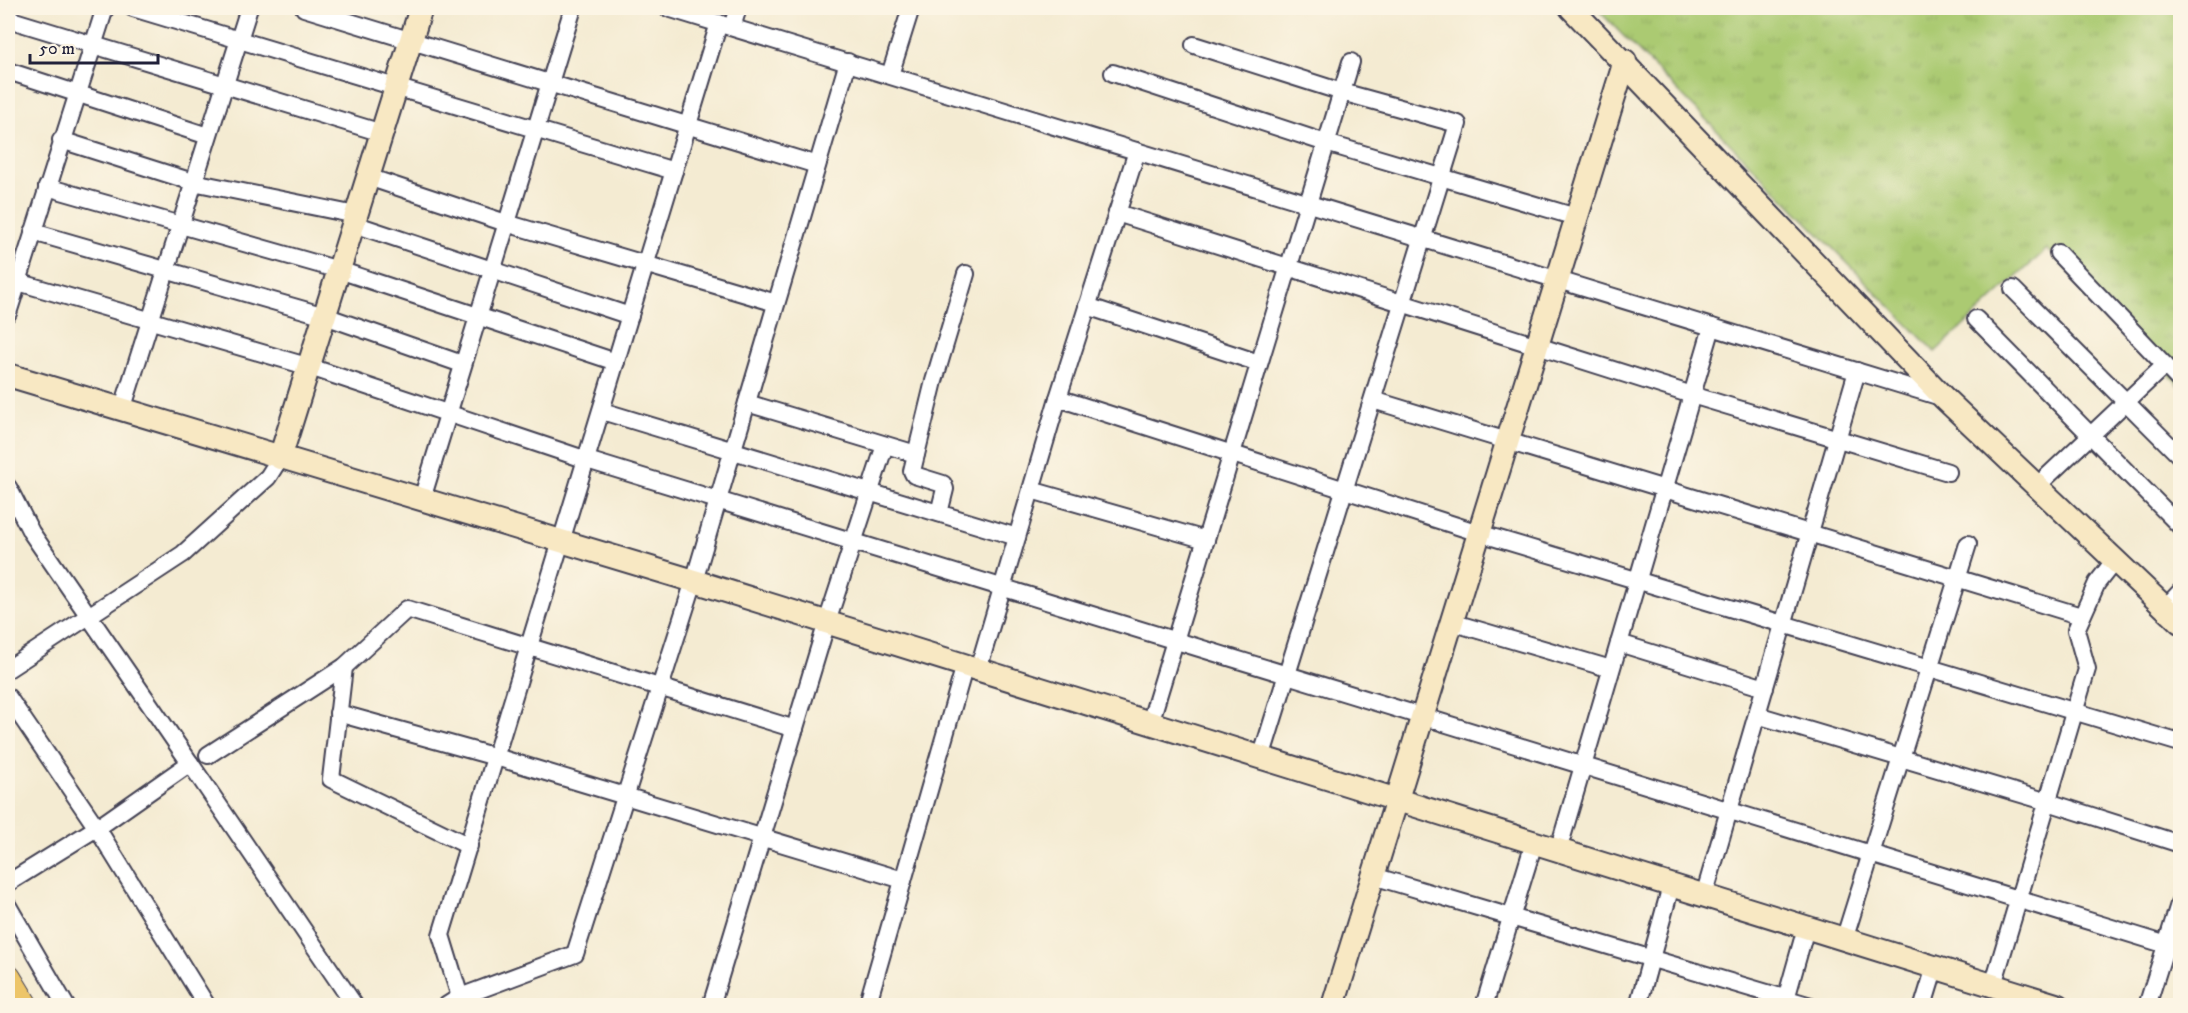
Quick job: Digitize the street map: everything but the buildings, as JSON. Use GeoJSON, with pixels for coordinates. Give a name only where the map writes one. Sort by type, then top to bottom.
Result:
{"type":"FeatureCollection","features":[{"type":"Feature","properties":{"kind":"main road"},"geometry":{"type":"LineString","coordinates":[[8,978],[25,1005]]}},
{"type":"Feature","properties":{"kind":"street"},"geometry":{"type":"LineString","coordinates":[[8,313],[61,140],[105,8]]}},
{"type":"Feature","properties":{"kind":"street"},"geometry":{"type":"LineString","coordinates":[[133,8],[674,171]]}},
{"type":"Feature","properties":{"kind":"street"},"geometry":{"type":"LineString","coordinates":[[122,410],[148,321],[249,8]]}},
{"type":"Feature","properties":{"kind":"street"},"geometry":{"type":"LineString","coordinates":[[304,8],[550,81],[817,165]]}},
{"type":"Feature","properties":{"kind":"street"},"geometry":{"type":"LineString","coordinates":[[8,669],[183,554],[268,477],[280,458],[421,8]]}},
{"type":"Feature","properties":{"kind":"street"},"geometry":{"type":"LineString","coordinates":[[422,499],[573,8]]}},
{"type":"Feature","properties":{"kind":"street"},"geometry":{"type":"LineString","coordinates":[[669,8],[1944,398]]}},
{"type":"Feature","properties":{"kind":"street"},"geometry":{"type":"LineString","coordinates":[[738,8],[726,25],[689,124],[441,935],[460,1001],[575,954],[694,581],[848,62]]}},
{"type":"Feature","properties":{"kind":"street"},"geometry":{"type":"LineString","coordinates":[[890,75],[911,8]]}},
{"type":"Feature","properties":{"kind":"street"},"geometry":{"type":"LineString","coordinates":[[1571,8],[1625,61],[1944,398],[2115,560],[2175,607]]}},
{"type":"Feature","properties":{"kind":"street"},"geometry":{"type":"LineString","coordinates":[[8,19],[382,133]]}},
{"type":"Feature","properties":{"kind":"street"},"geometry":{"type":"LineString","coordinates":[[1194,45],[1342,92],[1458,124],[1261,758]]}},
{"type":"Feature","properties":{"kind":"street"},"geometry":{"type":"LineString","coordinates":[[1333,1005],[1625,61]]}},
{"type":"Feature","properties":{"kind":"street"},"geometry":{"type":"LineString","coordinates":[[1150,723],[1351,62]]}},
{"type":"Feature","properties":{"kind":"street"},"geometry":{"type":"LineString","coordinates":[[8,71],[208,135]]}},
{"type":"Feature","properties":{"kind":"street"},"geometry":{"type":"LineString","coordinates":[[1113,73],[1326,143],[1576,218]]}},
{"type":"Feature","properties":{"kind":"street"},"geometry":{"type":"LineString","coordinates":[[61,140],[193,182],[355,219],[491,270],[630,316]]}},
{"type":"Feature","properties":{"kind":"street"},"geometry":{"type":"LineString","coordinates":[[867,1005],[903,880],[972,667],[1003,586],[1058,398],[1137,151]]}},
{"type":"Feature","properties":{"kind":"street"},"geometry":{"type":"LineString","coordinates":[[368,177],[506,223],[776,303]]}},
{"type":"Feature","properties":{"kind":"street"},"geometry":{"type":"LineString","coordinates":[[47,187],[339,270],[616,362]]}},
{"type":"Feature","properties":{"kind":"street"},"geometry":{"type":"LineString","coordinates":[[1117,213],[1692,395],[1948,472]]}},
{"type":"Feature","properties":{"kind":"street"},"geometry":{"type":"LineString","coordinates":[[33,232],[325,316],[462,364]]}},
{"type":"Feature","properties":{"kind":"street"},"geometry":{"type":"LineString","coordinates":[[2058,253],[2181,381]]}},
{"type":"Feature","properties":{"kind":"street"},"geometry":{"type":"LineString","coordinates":[[939,513],[945,489],[943,484],[914,475],[912,471],[934,381],[966,274]]}},
{"type":"Feature","properties":{"kind":"street"},"geometry":{"type":"LineString","coordinates":[[18,282],[310,367],[587,460],[2174,947]]}},
{"type":"Feature","properties":{"kind":"street"},"geometry":{"type":"LineString","coordinates":[[2013,288],[2181,456]]}},
{"type":"Feature","properties":{"kind":"street"},"geometry":{"type":"LineString","coordinates":[[1088,306],[1259,363]]}},
{"type":"Feature","properties":{"kind":"street"},"geometry":{"type":"LineString","coordinates":[[1976,319],[2090,437],[2181,526]]}},
{"type":"Feature","properties":{"kind":"street"},"geometry":{"type":"LineString","coordinates":[[1558,851],[1712,327]]}},
{"type":"Feature","properties":{"kind":"street"},"geometry":{"type":"LineString","coordinates":[[2037,486],[2165,365]]}},
{"type":"Feature","properties":{"kind":"street"},"geometry":{"type":"LineString","coordinates":[[1704,896],[1857,371]]}},
{"type":"Feature","properties":{"kind":"street"},"geometry":{"type":"LineString","coordinates":[[8,380],[122,410],[562,540],[2059,1005]]}},
{"type":"Feature","properties":{"kind":"street"},"geometry":{"type":"LineString","coordinates":[[1058,398],[1479,533],[2181,743]]}},
{"type":"Feature","properties":{"kind":"street"},"geometry":{"type":"LineString","coordinates":[[1373,400],[2081,616]]}},
{"type":"Feature","properties":{"kind":"street"},"geometry":{"type":"LineString","coordinates":[[747,403],[916,454]]}},
{"type":"Feature","properties":{"kind":"street"},"geometry":{"type":"LineString","coordinates":[[602,411],[1017,537]]}},
{"type":"Feature","properties":{"kind":"street"},"geometry":{"type":"LineString","coordinates":[[711,1005],[827,622],[885,445]]}},
{"type":"Feature","properties":{"kind":"street"},"geometry":{"type":"LineString","coordinates":[[8,487],[31,532],[355,1005]]}},
{"type":"Feature","properties":{"kind":"street"},"geometry":{"type":"LineString","coordinates":[[1031,490],[1206,540]]}},
{"type":"Feature","properties":{"kind":"street"},"geometry":{"type":"LineString","coordinates":[[1844,940],[1968,544]]}},
{"type":"Feature","properties":{"kind":"street"},"geometry":{"type":"LineString","coordinates":[[1993,986],[2076,711],[2086,669],[2076,630],[2097,583],[2115,560]]}},
{"type":"Feature","properties":{"kind":"street"},"geometry":{"type":"LineString","coordinates":[[208,755],[344,667],[407,609],[795,729]]}},
{"type":"Feature","properties":{"kind":"street"},"geometry":{"type":"LineString","coordinates":[[1451,622],[1611,669]]}},
{"type":"Feature","properties":{"kind":"street"},"geometry":{"type":"LineString","coordinates":[[1619,644],[1765,688]]}},
{"type":"Feature","properties":{"kind":"street"},"geometry":{"type":"LineString","coordinates":[[344,667],[331,779],[335,784],[468,846]]}},
{"type":"Feature","properties":{"kind":"street"},"geometry":{"type":"LineString","coordinates":[[8,697],[96,828],[207,1005]]}},
{"type":"Feature","properties":{"kind":"street"},"geometry":{"type":"LineString","coordinates":[[338,713],[496,757],[903,880]]}},
{"type":"Feature","properties":{"kind":"street"},"geometry":{"type":"LineString","coordinates":[[1757,715],[2181,844]]}},
{"type":"Feature","properties":{"kind":"street"},"geometry":{"type":"LineString","coordinates":[[8,883],[96,828],[190,763]]}},
{"type":"Feature","properties":{"kind":"street"},"geometry":{"type":"LineString","coordinates":[[1484,1005],[1534,843]]}},
{"type":"Feature","properties":{"kind":"street"},"geometry":{"type":"LineString","coordinates":[[1373,876],[1652,958],[1785,1002],[1811,1005]]}},
{"type":"Feature","properties":{"kind":"street"},"geometry":{"type":"LineString","coordinates":[[1638,1005],[1671,886]]}},
{"type":"Feature","properties":{"kind":"street"},"geometry":{"type":"LineString","coordinates":[[2147,1005],[2174,947],[2181,901]]}},
{"type":"Feature","properties":{"kind":"street"},"geometry":{"type":"LineString","coordinates":[[8,906],[66,1005]]}},
{"type":"Feature","properties":{"kind":"street"},"geometry":{"type":"LineString","coordinates":[[1785,1002],[1806,928]]}},
{"type":"Feature","properties":{"kind":"street"},"geometry":{"type":"LineString","coordinates":[[1923,1005],[1935,967]]}},
{"type":"Feature","properties":{"kind":"green space"},"geometry":{"type":"Polygon","coordinates":[[[1596,8],[2180,8],[2180,386],[2047,249],[1935,352],[1596,8]]]}}]}
